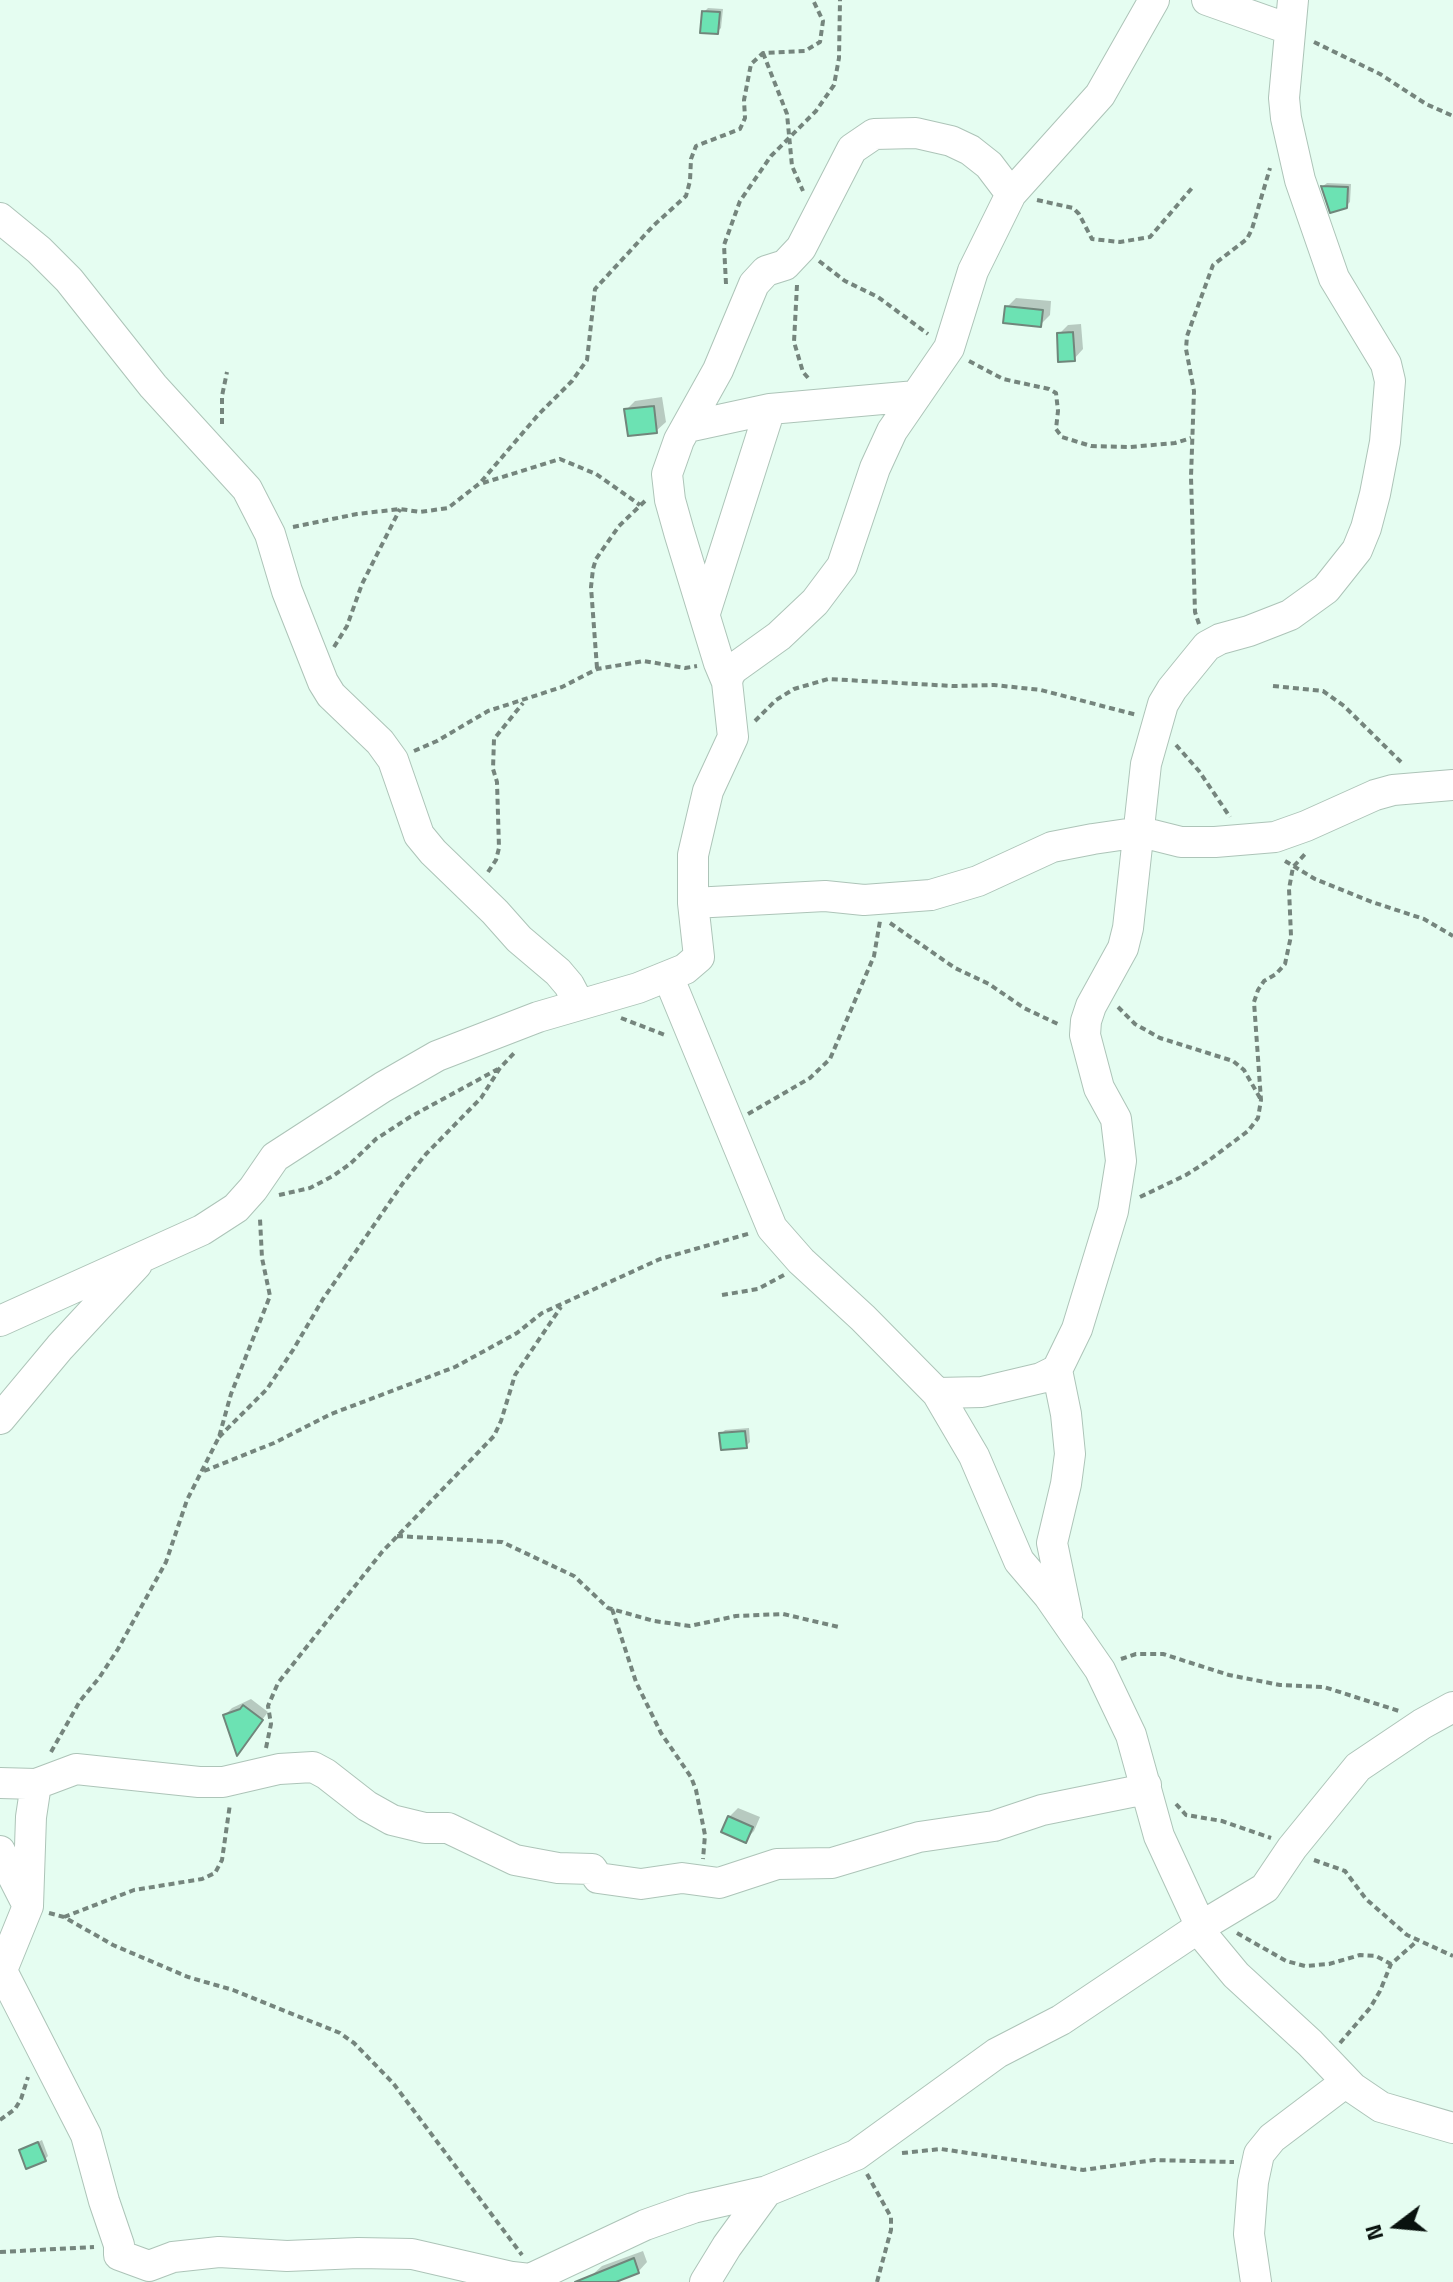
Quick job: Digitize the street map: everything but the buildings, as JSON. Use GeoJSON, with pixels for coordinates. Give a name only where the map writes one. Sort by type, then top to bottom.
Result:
{"type":"FeatureCollection","features":[{"type":"Feature","properties":{"kind":"street"},"geometry":{"type":"LineString","coordinates":[[723,673],[779,636],[815,602],[842,566],[875,468],[892,431],[949,348],[973,271],[1011,194],[1100,95],[1154,0]]}},
{"type":"Feature","properties":{"kind":"street"},"geometry":{"type":"LineString","coordinates":[[937,1393],[982,1392],[1041,1378],[1057,1370],[1077,1329],[1113,1211],[1121,1161],[1116,1119],[1099,1088],[1085,1035],[1091,1006],[1123,948],[1128,928],[1141,832],[1143,791],[1155,726],[1163,704],[1207,646],[1290,615],[1326,589],[1348,563],[1366,528],[1375,494],[1390,381],[1386,364],[1334,278],[1306,202],[1284,98],[1291,15],[1207,0]]}},
{"type":"Feature","properties":{"kind":"street"},"geometry":{"type":"LineString","coordinates":[[0,1321],[248,1212],[253,1189],[275,1157],[437,1056],[538,1017],[638,988],[685,969],[699,957],[693,903],[693,855],[708,791],[733,737],[723,673],[673,511],[667,474],[679,440],[718,370],[754,284],[766,271],[785,265],[802,245],[852,149],[874,134],[916,133],[951,141],[970,150],[989,165],[1011,194]]}},
{"type":"Feature","properties":{"kind":"street"},"geometry":{"type":"LineString","coordinates":[[0,218],[69,280],[153,386],[247,489],[270,534],[287,591],[316,665],[331,695],[380,742],[393,760],[419,835],[519,939],[558,972],[579,1004]]}},
{"type":"Feature","properties":{"kind":"street"},"geometry":{"type":"LineString","coordinates":[[687,427],[770,409],[916,396]]}},
{"type":"Feature","properties":{"kind":"street"},"geometry":{"type":"LineString","coordinates":[[705,613],[770,409]]}},
{"type":"Feature","properties":{"kind":"street"},"geometry":{"type":"LineString","coordinates":[[693,903],[825,896],[864,900],[931,895],[978,881],[1052,847],[1141,832],[1181,842],[1275,837],[1375,795],[1393,790],[1444,787]]}},
{"type":"Feature","properties":{"kind":"street"},"geometry":{"type":"LineString","coordinates":[[668,976],[772,1228],[801,1261],[937,1393],[974,1456],[1019,1561],[1069,1624],[1100,1670],[1131,1735],[1159,1836],[1207,1923],[1217,1955],[1336,2071],[1381,2107],[1453,2128]]}},
{"type":"Feature","properties":{"kind":"street"},"geometry":{"type":"LineString","coordinates":[[0,1419],[96,1307],[147,1254]]}},
{"type":"Feature","properties":{"kind":"street"},"geometry":{"type":"LineString","coordinates":[[1057,1370],[1070,1454],[1052,1543],[1069,1624]]}},
{"type":"Feature","properties":{"kind":"street"},"geometry":{"type":"LineString","coordinates":[[36,1784],[31,1817],[28,1906],[1,1968],[86,2135],[119,2245],[119,2255],[145,2274],[173,2257],[219,2252],[287,2256],[412,2254],[533,2279],[645,2225],[693,2208],[767,2191],[864,2150],[997,2053],[1061,2020],[1265,1888],[1292,1848],[1358,1767],[1453,1707]]}},
{"type":"Feature","properties":{"kind":"street"},"geometry":{"type":"LineString","coordinates":[[0,1783],[36,1784],[76,1769],[199,1782],[279,1769],[313,1767],[392,1820],[425,1828],[448,1828],[515,1860],[558,1868],[592,1869],[598,1878],[641,1884],[682,1878],[719,1883],[777,1864],[832,1863],[919,1837],[994,1826],[1042,1810],[1136,1791],[1146,1785]]}},
{"type":"Feature","properties":{"kind":"street"},"geometry":{"type":"LineString","coordinates":[[0,1851],[28,1906]]}},
{"type":"Feature","properties":{"kind":"street"},"geometry":{"type":"LineString","coordinates":[[1256,2282],[1249,2234],[1259,2154],[1336,2071]]}},
{"type":"Feature","properties":{"kind":"street"},"geometry":{"type":"LineString","coordinates":[[705,2282],[767,2191]]}},
{"type":"Feature","properties":{"kind":"path"},"geometry":{"type":"LineString","coordinates":[[270,534],[304,523],[400,509],[420,512],[448,508],[480,483],[587,360],[595,289],[654,225],[686,196],[696,146],[740,129],[745,118],[744,100],[751,64],[763,53],[805,51],[820,42],[823,21],[813,0]]}},
{"type":"Feature","properties":{"kind":"path"},"geometry":{"type":"LineString","coordinates":[[728,293],[723,264],[730,222],[754,178],[790,135],[816,111],[834,85],[839,58],[840,0]]}},
{"type":"Feature","properties":{"kind":"path"},"geometry":{"type":"LineString","coordinates":[[1291,15],[1426,104],[1453,116]]}},
{"type":"Feature","properties":{"kind":"path"},"geometry":{"type":"LineString","coordinates":[[763,53],[780,92],[790,135],[792,166],[811,214],[802,245],[794,342],[803,372],[816,389],[816,404]]}},
{"type":"Feature","properties":{"kind":"path"},"geometry":{"type":"LineString","coordinates":[[1220,639],[1202,628],[1195,612],[1191,438],[1194,391],[1186,349],[1187,336],[1213,265],[1238,247],[1252,229],[1272,162]]}},
{"type":"Feature","properties":{"kind":"path"},"geometry":{"type":"LineString","coordinates":[[1011,194],[1073,208],[1092,239],[1120,242],[1150,237],[1192,188]]}},
{"type":"Feature","properties":{"kind":"path"},"geometry":{"type":"LineString","coordinates":[[802,245],[845,281],[878,297],[949,348],[1003,379],[1056,393],[1056,429],[1062,437],[1091,446],[1130,447],[1175,443],[1191,438]]}},
{"type":"Feature","properties":{"kind":"path"},"geometry":{"type":"LineString","coordinates":[[223,433],[222,396],[227,372]]}},
{"type":"Feature","properties":{"kind":"path"},"geometry":{"type":"LineString","coordinates":[[480,483],[560,459],[596,474],[640,505]]}},
{"type":"Feature","properties":{"kind":"path"},"geometry":{"type":"LineString","coordinates":[[597,669],[591,587],[596,559],[619,526],[656,493],[667,474]]}},
{"type":"Feature","properties":{"kind":"path"},"geometry":{"type":"LineString","coordinates":[[316,665],[337,643],[347,626],[362,584],[400,509]]}},
{"type":"Feature","properties":{"kind":"path"},"geometry":{"type":"LineString","coordinates":[[393,760],[437,741],[488,711],[562,687],[597,669],[644,661],[723,673]]}},
{"type":"Feature","properties":{"kind":"path"},"geometry":{"type":"LineString","coordinates":[[733,737],[745,731],[785,694],[828,679],[953,686],[994,685],[1041,690],[1134,714],[1155,726],[1199,771],[1243,840]]}},
{"type":"Feature","properties":{"kind":"path"},"geometry":{"type":"LineString","coordinates":[[1273,686],[1323,691],[1344,706],[1398,760],[1444,787]]}},
{"type":"Feature","properties":{"kind":"path"},"geometry":{"type":"LineString","coordinates":[[474,891],[496,860],[499,848],[494,739],[525,701]]}},
{"type":"Feature","properties":{"kind":"path"},"geometry":{"type":"LineString","coordinates":[[1113,1211],[1186,1175],[1248,1131],[1258,1118],[1261,1100],[1254,1002],[1264,981],[1285,964],[1291,936],[1289,889],[1293,867],[1314,844]]}},
{"type":"Feature","properties":{"kind":"path"},"geometry":{"type":"LineString","coordinates":[[1279,856],[1293,867],[1372,902],[1424,919],[1453,936]]}},
{"type":"Feature","properties":{"kind":"path"},"geometry":{"type":"LineString","coordinates":[[728,1123],[788,1093],[830,1059],[874,956],[881,916],[955,968],[989,984],[1037,1015],[1085,1035]]}},
{"type":"Feature","properties":{"kind":"path"},"geometry":{"type":"LineString","coordinates":[[1100,989],[1135,1024],[1160,1038],[1233,1061],[1244,1070],[1261,1100]]}},
{"type":"Feature","properties":{"kind":"path"},"geometry":{"type":"LineString","coordinates":[[219,1437],[267,1389],[323,1299],[403,1183],[426,1154],[481,1098],[538,1017]]}},
{"type":"Feature","properties":{"kind":"path"},"geometry":{"type":"LineString","coordinates":[[621,1018],[671,1038]]}},
{"type":"Feature","properties":{"kind":"path"},"geometry":{"type":"LineString","coordinates":[[36,1784],[80,1701],[118,1649],[166,1562],[187,1500],[219,1437],[231,1394],[270,1296],[248,1212],[333,1176],[376,1139],[410,1117],[500,1068]]}},
{"type":"Feature","properties":{"kind":"path"},"geometry":{"type":"LineString","coordinates":[[204,1471],[274,1443],[331,1414],[455,1367],[517,1333],[542,1313],[660,1259],[772,1228]]}},
{"type":"Feature","properties":{"kind":"path"},"geometry":{"type":"LineString","coordinates":[[722,1295],[766,1286],[801,1261]]}},
{"type":"Feature","properties":{"kind":"path"},"geometry":{"type":"LineString","coordinates":[[64,1917],[134,1890],[202,1879],[215,1873],[222,1860],[238,1778],[264,1754],[271,1724],[268,1706],[278,1683],[397,1536],[494,1436],[505,1412],[515,1375],[562,1305]]}},
{"type":"Feature","properties":{"kind":"path"},"geometry":{"type":"LineString","coordinates":[[397,1536],[502,1542],[574,1576],[612,1609],[671,1625],[690,1626],[736,1616],[783,1614],[839,1627]]}},
{"type":"Feature","properties":{"kind":"path"},"geometry":{"type":"LineString","coordinates":[[612,1609],[636,1682],[661,1733],[691,1777],[696,1790],[705,1835],[701,1881]]}},
{"type":"Feature","properties":{"kind":"path"},"geometry":{"type":"LineString","coordinates":[[1100,1670],[1136,1654],[1163,1654],[1229,1675],[1280,1685],[1324,1687],[1405,1713],[1422,1724]]}},
{"type":"Feature","properties":{"kind":"path"},"geometry":{"type":"LineString","coordinates":[[1146,1785],[1172,1798],[1186,1815],[1237,1825],[1345,1871],[1366,1899],[1394,1925],[1417,1941],[1453,1956]]}},
{"type":"Feature","properties":{"kind":"path"},"geometry":{"type":"LineString","coordinates":[[28,1906],[64,1917],[113,1945],[188,1977],[233,1990],[340,2033],[354,2043],[393,2083],[533,2279]]}},
{"type":"Feature","properties":{"kind":"path"},"geometry":{"type":"LineString","coordinates":[[1207,1923],[1242,1934],[1286,1961],[1305,1966],[1329,1964],[1360,1955],[1376,1956],[1391,1964]]}},
{"type":"Feature","properties":{"kind":"path"},"geometry":{"type":"LineString","coordinates":[[1336,2071],[1380,1991],[1391,1964],[1417,1941]]}},
{"type":"Feature","properties":{"kind":"path"},"geometry":{"type":"LineString","coordinates":[[0,2120],[15,2109],[21,2099],[34,2035]]}},
{"type":"Feature","properties":{"kind":"path"},"geometry":{"type":"LineString","coordinates":[[877,2282],[891,2230],[891,2217],[864,2150],[895,2153],[941,2149],[1083,2170],[1154,2160],[1257,2162]]}},
{"type":"Feature","properties":{"kind":"path"},"geometry":{"type":"LineString","coordinates":[[0,2252],[95,2247],[119,2255]]}}]}
